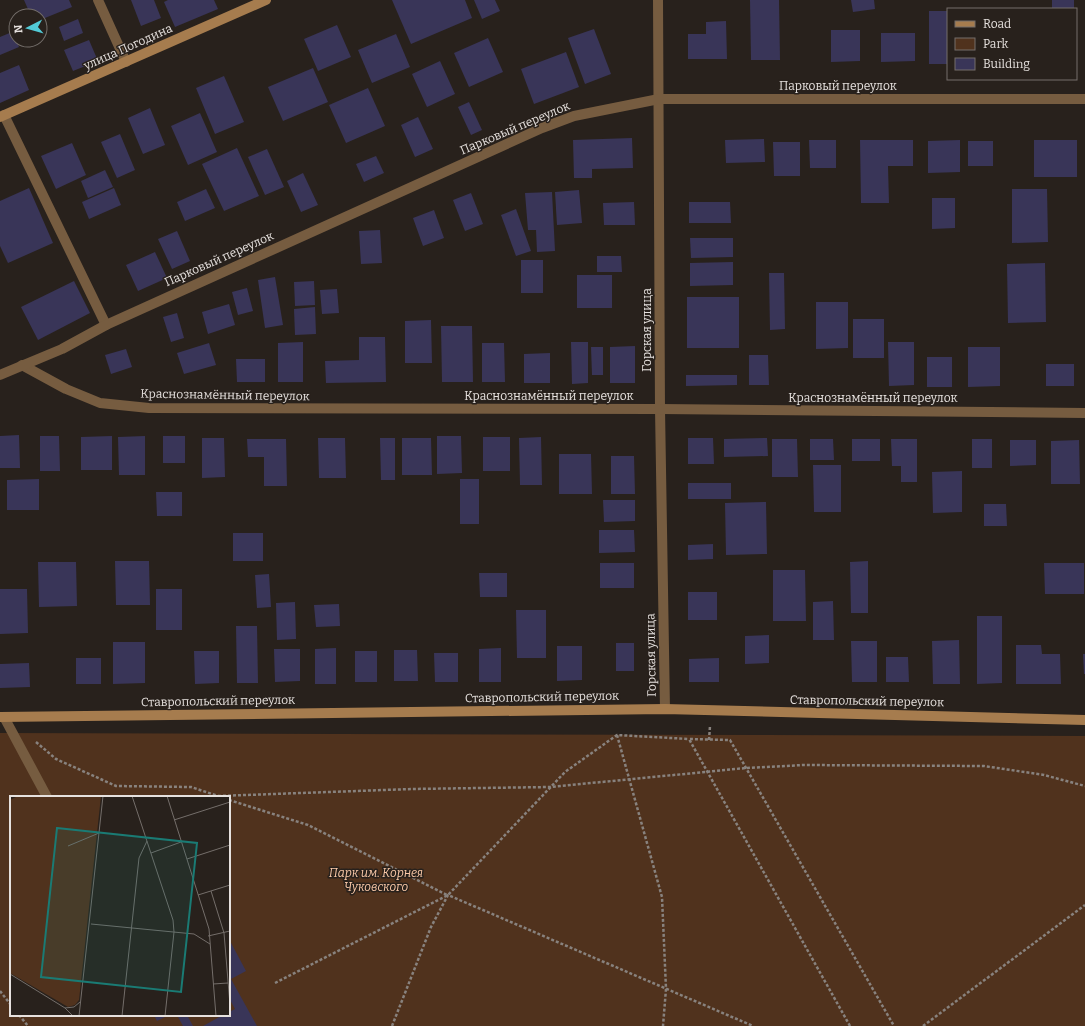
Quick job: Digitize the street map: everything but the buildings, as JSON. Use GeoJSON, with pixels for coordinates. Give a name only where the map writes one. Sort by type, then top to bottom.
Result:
{"type":"FeatureCollection","features":[{"type":"Feature","properties":{"kind":"street"},"geometry":{"type":"LineString","coordinates":[[98,0],[126,62]]}},
{"type":"Feature","properties":{"kind":"street","name":"улица Погодина"},"geometry":{"type":"LineString","coordinates":[[2,116],[266,0]]}},
{"type":"Feature","properties":{"kind":"street","name":"Горская улица"},"geometry":{"type":"LineString","coordinates":[[658,0],[660,409],[665,709]]}},
{"type":"Feature","properties":{"kind":"street","name":"Парковый переулок"},"geometry":{"type":"LineString","coordinates":[[0,375],[62,349],[106,325],[542,128],[574,116],[659,99],[1085,99]]}},
{"type":"Feature","properties":{"kind":"street"},"geometry":{"type":"LineString","coordinates":[[2,116],[106,325]]}},
{"type":"Feature","properties":{"kind":"street","name":"Краснознамённый переулок"},"geometry":{"type":"LineString","coordinates":[[22,365],[66,388],[100,403],[149,408],[660,409],[1085,413]]}},
{"type":"Feature","properties":{"kind":"street","name":"Ставропольский переулок"},"geometry":{"type":"LineString","coordinates":[[2,716],[665,709],[1085,720]]}},
{"type":"Feature","properties":{"kind":"street"},"geometry":{"type":"LineString","coordinates":[[2,716],[46,796]]}},
{"type":"Feature","properties":{"kind":"path"},"geometry":{"type":"LineString","coordinates":[[617,735],[662,897],[666,989],[663,1026]]}},
{"type":"Feature","properties":{"kind":"path"},"geometry":{"type":"LineString","coordinates":[[392,1026],[431,927],[448,895],[565,772],[617,735],[689,740],[730,740],[894,1026]]}},
{"type":"Feature","properties":{"kind":"path"},"geometry":{"type":"LineString","coordinates":[[14,736],[32,739],[56,758],[116,786],[191,787],[216,796]]}},
{"type":"Feature","properties":{"kind":"path"},"geometry":{"type":"LineString","coordinates":[[689,740],[850,1026]]}},
{"type":"Feature","properties":{"kind":"path"},"geometry":{"type":"LineString","coordinates":[[230,797],[412,789],[550,787],[746,768],[804,765],[984,766],[1044,775],[1085,786]]}},
{"type":"Feature","properties":{"kind":"path"},"geometry":{"type":"LineString","coordinates":[[230,800],[308,825],[448,895],[753,1026]]}},
{"type":"Feature","properties":{"kind":"path"},"geometry":{"type":"LineString","coordinates":[[274,983],[448,895]]}},
{"type":"Feature","properties":{"kind":"path"},"geometry":{"type":"LineString","coordinates":[[923,1026],[1085,905]]}},
{"type":"Feature","properties":{"kind":"path"},"geometry":{"type":"LineString","coordinates":[[0,991],[10,1004]]}},
{"type":"Feature","properties":{"kind":"path"},"geometry":{"type":"LineString","coordinates":[[20,1016],[28,1026]]}},
{"type":"Feature","properties":{"kind":"green space","name":"Парк им. Корнея Чуковского"},"geometry":{"type":"Polygon","coordinates":[[[0,733],[1085,736],[1085,1026],[0,1026],[0,733]]]}}]}
